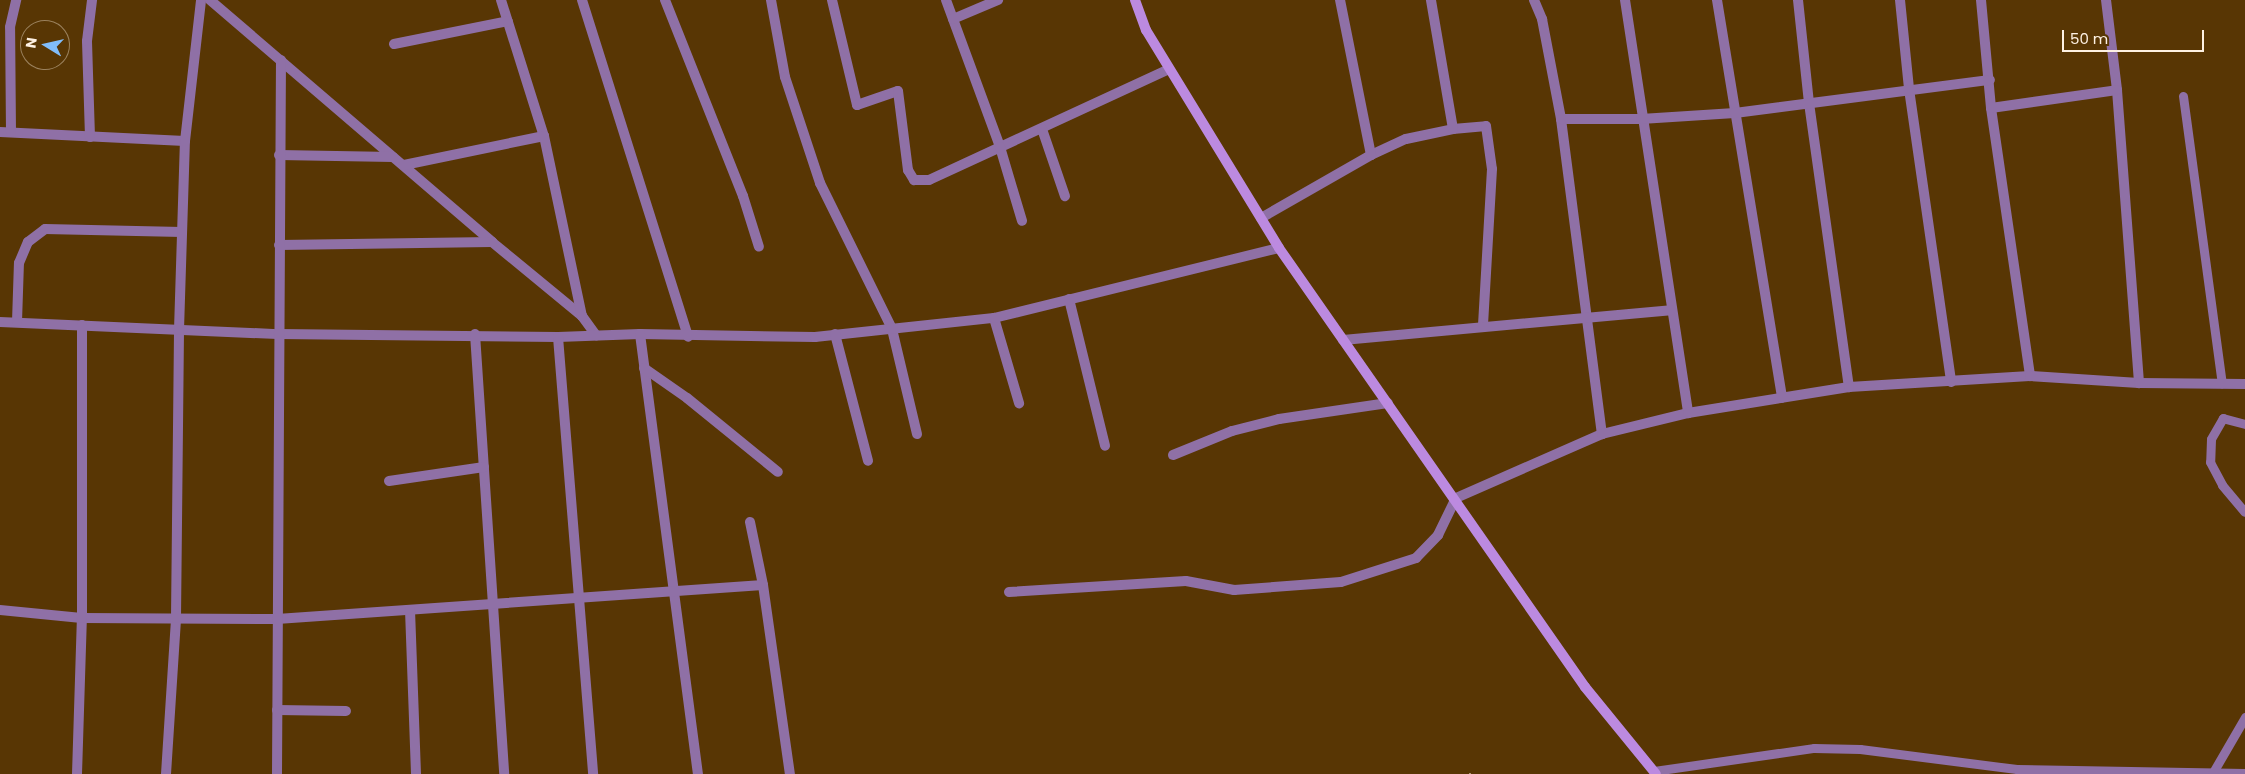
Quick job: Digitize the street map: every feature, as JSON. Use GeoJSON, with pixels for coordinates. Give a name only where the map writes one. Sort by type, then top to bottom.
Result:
{"type":"FeatureCollection","features":[{"type":"Feature","properties":{"kind":"street"},"geometry":{"type":"LineString","coordinates":[[11,132],[10,27],[16,0]]}},
{"type":"Feature","properties":{"kind":"street"},"geometry":{"type":"LineString","coordinates":[[90,137],[87,41],[92,0]]}},
{"type":"Feature","properties":{"kind":"street"},"geometry":{"type":"LineString","coordinates":[[166,774],[176,618],[179,330],[185,142],[201,0]]}},
{"type":"Feature","properties":{"kind":"street"},"geometry":{"type":"LineString","coordinates":[[210,0],[492,242],[582,316],[596,336]]}},
{"type":"Feature","properties":{"kind":"street"},"geometry":{"type":"LineString","coordinates":[[501,0],[544,136],[582,316]]}},
{"type":"Feature","properties":{"kind":"street"},"geometry":{"type":"LineString","coordinates":[[582,0],[688,337]]}},
{"type":"Feature","properties":{"kind":"street"},"geometry":{"type":"LineString","coordinates":[[665,0],[743,196],[760,247]]}},
{"type":"Feature","properties":{"kind":"street"},"geometry":{"type":"LineString","coordinates":[[771,0],[785,77],[820,183],[892,329],[917,434]]}},
{"type":"Feature","properties":{"kind":"street"},"geometry":{"type":"LineString","coordinates":[[832,0],[858,105],[898,91],[908,170],[914,180],[929,180],[1042,129],[1169,68]]}},
{"type":"Feature","properties":{"kind":"street"},"geometry":{"type":"LineString","coordinates":[[946,0],[1000,148],[1022,221]]}},
{"type":"Feature","properties":{"kind":"street"},"geometry":{"type":"LineString","coordinates":[[953,19],[998,0]]}},
{"type":"Feature","properties":{"kind":"street"},"geometry":{"type":"LineString","coordinates":[[1135,0],[1146,30],[1279,248],[1456,498],[1586,687],[1655,772]]}},
{"type":"Feature","properties":{"kind":"street"},"geometry":{"type":"LineString","coordinates":[[1340,0],[1371,155]]}},
{"type":"Feature","properties":{"kind":"street"},"geometry":{"type":"LineString","coordinates":[[1431,0],[1453,128]]}},
{"type":"Feature","properties":{"kind":"street"},"geometry":{"type":"LineString","coordinates":[[1534,0],[1542,20],[1561,119],[1602,434]]}},
{"type":"Feature","properties":{"kind":"street"},"geometry":{"type":"LineString","coordinates":[[1625,0],[1641,119],[1688,412]]}},
{"type":"Feature","properties":{"kind":"street"},"geometry":{"type":"LineString","coordinates":[[1717,0],[1782,398]]}},
{"type":"Feature","properties":{"kind":"street"},"geometry":{"type":"LineString","coordinates":[[1798,0],[1809,103],[1849,387]]}},
{"type":"Feature","properties":{"kind":"street"},"geometry":{"type":"LineString","coordinates":[[1900,0],[1909,89],[1951,382]]}},
{"type":"Feature","properties":{"kind":"street"},"geometry":{"type":"LineString","coordinates":[[1981,0],[1990,80],[1991,108],[2030,376]]}},
{"type":"Feature","properties":{"kind":"street"},"geometry":{"type":"LineString","coordinates":[[2106,0],[2117,90],[2139,383]]}},
{"type":"Feature","properties":{"kind":"street"},"geometry":{"type":"LineString","coordinates":[[394,44],[508,22]]}},
{"type":"Feature","properties":{"kind":"street"},"geometry":{"type":"LineString","coordinates":[[278,774],[278,334],[281,60]]}},
{"type":"Feature","properties":{"kind":"street"},"geometry":{"type":"LineString","coordinates":[[1561,119],[1641,119],[1735,113],[1990,80]]}},
{"type":"Feature","properties":{"kind":"street"},"geometry":{"type":"LineString","coordinates":[[1991,108],[2117,90]]}},
{"type":"Feature","properties":{"kind":"street"},"geometry":{"type":"LineString","coordinates":[[1261,218],[1371,155],[1406,139],[1453,128],[1486,126],[1492,169],[1483,327]]}},
{"type":"Feature","properties":{"kind":"street"},"geometry":{"type":"LineString","coordinates":[[1042,129],[1065,196]]}},
{"type":"Feature","properties":{"kind":"street"},"geometry":{"type":"LineString","coordinates":[[0,132],[185,142]]}},
{"type":"Feature","properties":{"kind":"street"},"geometry":{"type":"LineString","coordinates":[[404,165],[544,136]]}},
{"type":"Feature","properties":{"kind":"street"},"geometry":{"type":"LineString","coordinates":[[279,155],[393,157]]}},
{"type":"Feature","properties":{"kind":"street"},"geometry":{"type":"LineString","coordinates":[[16,322],[19,263],[28,242],[45,229],[182,232]]}},
{"type":"Feature","properties":{"kind":"street"},"geometry":{"type":"LineString","coordinates":[[279,245],[492,242]]}},
{"type":"Feature","properties":{"kind":"street"},"geometry":{"type":"LineString","coordinates":[[0,322],[82,324],[278,334],[475,334],[558,337],[640,334],[688,337],[815,337],[994,318],[1279,248]]}},
{"type":"Feature","properties":{"kind":"street"},"geometry":{"type":"LineString","coordinates":[[1069,300],[1105,446]]}},
{"type":"Feature","properties":{"kind":"street"},"geometry":{"type":"LineString","coordinates":[[1343,340],[1671,310]]}},
{"type":"Feature","properties":{"kind":"street"},"geometry":{"type":"LineString","coordinates":[[994,318],[1020,402]]}},
{"type":"Feature","properties":{"kind":"street"},"geometry":{"type":"LineString","coordinates":[[77,774],[82,618],[82,324]]}},
{"type":"Feature","properties":{"kind":"street"},"geometry":{"type":"LineString","coordinates":[[475,334],[504,774]]}},
{"type":"Feature","properties":{"kind":"street"},"geometry":{"type":"LineString","coordinates":[[640,334],[698,774]]}},
{"type":"Feature","properties":{"kind":"street"},"geometry":{"type":"LineString","coordinates":[[835,334],[868,461]]}},
{"type":"Feature","properties":{"kind":"street"},"geometry":{"type":"LineString","coordinates":[[558,337],[593,774]]}},
{"type":"Feature","properties":{"kind":"street"},"geometry":{"type":"LineString","coordinates":[[644,368],[687,398],[778,472]]}},
{"type":"Feature","properties":{"kind":"street"},"geometry":{"type":"LineString","coordinates":[[1009,592],[1186,581],[1234,590],[1341,582],[1416,558],[1438,535],[1456,498],[1602,434],[1688,412],[1849,387],[2030,376],[2139,383],[2245,384]]}},
{"type":"Feature","properties":{"kind":"street"},"geometry":{"type":"LineString","coordinates":[[1174,454],[1232,431],[1279,419],[1388,403]]}},
{"type":"Feature","properties":{"kind":"street"},"geometry":{"type":"LineString","coordinates":[[389,481],[484,466]]}},
{"type":"Feature","properties":{"kind":"street"},"geometry":{"type":"LineString","coordinates":[[750,522],[763,585],[790,774]]}},
{"type":"Feature","properties":{"kind":"street"},"geometry":{"type":"LineString","coordinates":[[0,610],[82,618],[278,620],[579,596],[674,592],[763,585]]}},
{"type":"Feature","properties":{"kind":"street"},"geometry":{"type":"LineString","coordinates":[[410,610],[416,774]]}},
{"type":"Feature","properties":{"kind":"street"},"geometry":{"type":"LineString","coordinates":[[278,710],[346,711]]}},
{"type":"Feature","properties":{"kind":"lane"},"geometry":{"type":"LineString","coordinates":[[2182,96],[2222,383]]}},
{"type":"Feature","properties":{"kind":"lane"},"geometry":{"type":"LineString","coordinates":[[2245,424],[2223,418],[2211,439],[2210,462],[2222,485],[2245,512]]}},
{"type":"Feature","properties":{"kind":"lane"},"geometry":{"type":"LineString","coordinates":[[2212,774],[2245,717]]}},
{"type":"Feature","properties":{"kind":"lane"},"geometry":{"type":"LineString","coordinates":[[1655,772],[1814,748],[1860,749],[2016,769],[2212,774],[2245,773]]}},
{"type":"Feature","properties":{"kind":"path"},"geometry":{"type":"LineString","coordinates":[[1469,774],[1474,774]]}}]}
